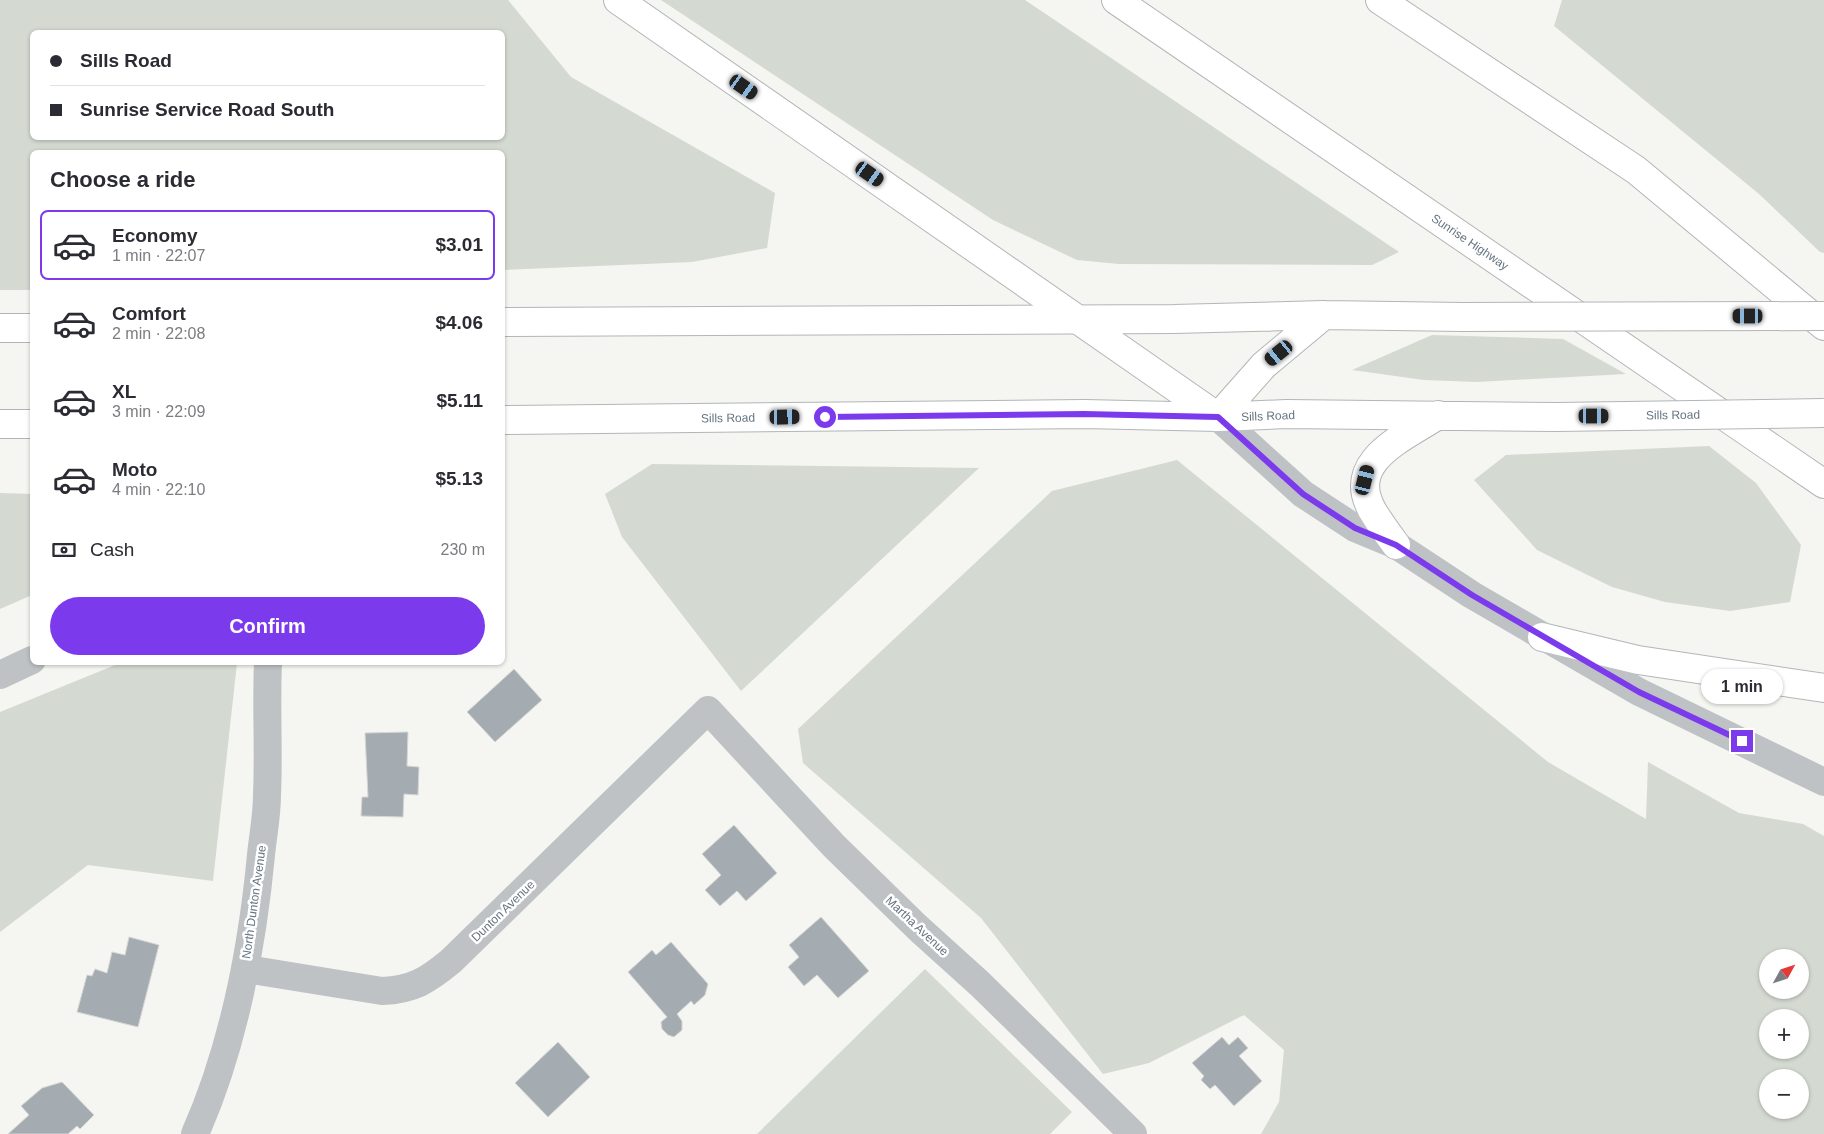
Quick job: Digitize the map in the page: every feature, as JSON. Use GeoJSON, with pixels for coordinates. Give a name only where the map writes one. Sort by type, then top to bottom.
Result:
{"type":"FeatureCollection","features":[{"type":"Feature","properties":{"kind":"main road"},"geometry":{"type":"LineString","coordinates":[[618,0],[1218,417],[1264,365],[1324,315]]}},
{"type":"Feature","properties":{"kind":"main road","name":"Sunrise Highway"},"geometry":{"type":"LineString","coordinates":[[1116,0],[1824,484]]}},
{"type":"Feature","properties":{"kind":"main road"},"geometry":{"type":"LineString","coordinates":[[1380,0],[1636,170],[1824,326]]}},
{"type":"Feature","properties":{"kind":"main road"},"geometry":{"type":"LineString","coordinates":[[505,322],[1174,319],[1324,315],[1463,317],[1824,316]]}},
{"type":"Feature","properties":{"kind":"main road"},"geometry":{"type":"LineString","coordinates":[[0,328],[30,328]]}},
{"type":"Feature","properties":{"kind":"main road","name":"Sills Road"},"geometry":{"type":"LineString","coordinates":[[505,420],[1084,414],[1218,417],[1286,414],[1556,416],[1824,413]]}},
{"type":"Feature","properties":{"kind":"main road"},"geometry":{"type":"LineString","coordinates":[[1396,545],[1372,510],[1366,493],[1365,480],[1368,468],[1378,455],[1438,415]]}},
{"type":"Feature","properties":{"kind":"main road"},"geometry":{"type":"LineString","coordinates":[[0,424],[30,424]]}},
{"type":"Feature","properties":{"kind":"main road"},"geometry":{"type":"LineString","coordinates":[[1542,637],[1638,660],[1824,688]]}},
{"type":"Feature","properties":{"kind":"street"},"geometry":{"type":"LineString","coordinates":[[1218,417],[1303,494],[1355,528],[1396,545],[1472,595],[1639,692],[1824,782]]}},
{"type":"Feature","properties":{"kind":"street"},"geometry":{"type":"LineString","coordinates":[[0,674],[30,661]]}},
{"type":"Feature","properties":{"kind":"street","name":"North Dunton Avenue"},"geometry":{"type":"LineString","coordinates":[[195,1134],[209,1102],[228,1040],[246,968],[258,884],[267,796],[268,665]]}},
{"type":"Feature","properties":{"kind":"street","name":"Dunton Avenue"},"geometry":{"type":"LineString","coordinates":[[246,968],[382,991],[402,990],[419,984],[451,961],[708,710]]}},
{"type":"Feature","properties":{"kind":"street","name":"Martha Avenue"},"geometry":{"type":"LineString","coordinates":[[708,710],[834,846],[918,928],[980,984],[1133,1134]]}},
{"type":"Feature","properties":{"kind":"shaded area"},"geometry":{"type":"Polygon","coordinates":[[[0,0],[508,0],[571,77],[775,193],[767,248],[692,262],[505,270],[505,150],[30,150],[30,290],[0,290],[0,0]]]}},
{"type":"Feature","properties":{"kind":"shaded area"},"geometry":{"type":"Polygon","coordinates":[[[661,0],[1025,0],[1399,252],[1372,265],[1119,264],[1077,260],[993,220],[661,0]]]}},
{"type":"Feature","properties":{"kind":"shaded area"},"geometry":{"type":"Polygon","coordinates":[[[1562,0],[1824,0],[1824,253],[1820,252],[1759,194],[1554,26],[1562,0]]]}},
{"type":"Feature","properties":{"kind":"shaded area"},"geometry":{"type":"Polygon","coordinates":[[[1432,335],[1563,339],[1626,374],[1477,382],[1424,380],[1352,370],[1432,335]]]}},
{"type":"Feature","properties":{"kind":"shaded area"},"geometry":{"type":"Polygon","coordinates":[[[1709,446],[1756,483],[1801,545],[1790,602],[1730,611],[1665,602],[1612,587],[1537,550],[1474,480],[1506,455],[1709,446]]]}},
{"type":"Feature","properties":{"kind":"shaded area"},"geometry":{"type":"Polygon","coordinates":[[[1177,460],[1548,762],[1646,819],[1648,762],[1739,813],[1803,824],[1824,836],[1824,1134],[1261,1134],[1279,1102],[1284,1050],[1244,1015],[1149,1063],[1103,1074],[981,918],[803,763],[798,729],[1052,491],[1177,460]]]}},
{"type":"Feature","properties":{"kind":"shaded area"},"geometry":{"type":"Polygon","coordinates":[[[652,464],[979,468],[741,691],[622,537],[605,494],[652,464]]]}},
{"type":"Feature","properties":{"kind":"shaded area"},"geometry":{"type":"Polygon","coordinates":[[[0,493],[30,494],[30,596],[0,609],[0,493]]]}},
{"type":"Feature","properties":{"kind":"shaded area"},"geometry":{"type":"Polygon","coordinates":[[[115,665],[237,665],[213,881],[88,865],[0,932],[0,712],[115,665]]]}},
{"type":"Feature","properties":{"kind":"shaded area"},"geometry":{"type":"Polygon","coordinates":[[[925,969],[1072,1112],[1050,1134],[757,1134],[925,969]]]}},
{"type":"Feature","properties":{"kind":"building"},"geometry":{"type":"Polygon","coordinates":[[[514,669],[542,700],[495,742],[467,712],[514,669]]]}},
{"type":"Feature","properties":{"kind":"building"},"geometry":{"type":"Polygon","coordinates":[[[408,732],[407,766],[419,767],[418,795],[404,794],[403,817],[361,816],[362,797],[368,797],[365,733],[408,732]]]}},
{"type":"Feature","properties":{"kind":"building"},"geometry":{"type":"Polygon","coordinates":[[[734,825],[777,873],[746,901],[737,891],[720,906],[705,890],[721,875],[702,854],[734,825]]]}},
{"type":"Feature","properties":{"kind":"building"},"geometry":{"type":"Polygon","coordinates":[[[821,917],[869,971],[838,998],[817,975],[804,986],[788,967],[799,957],[789,945],[821,917]]]}},
{"type":"Feature","properties":{"kind":"building"},"geometry":{"type":"Polygon","coordinates":[[[129,937],[159,945],[138,1027],[77,1012],[87,975],[92,976],[95,969],[107,973],[112,952],[125,955],[129,937]]]}},
{"type":"Feature","properties":{"kind":"building"},"geometry":{"type":"Polygon","coordinates":[[[671,942],[708,984],[705,995],[694,1005],[691,1001],[677,1014],[682,1021],[682,1030],[674,1037],[668,1035],[662,1029],[661,1022],[667,1017],[628,972],[652,950],[656,955],[671,942]]]}},
{"type":"Feature","properties":{"kind":"building"},"geometry":{"type":"Polygon","coordinates":[[[1222,1037],[1229,1045],[1238,1037],[1248,1048],[1239,1056],[1262,1081],[1234,1106],[1215,1085],[1210,1089],[1201,1080],[1204,1076],[1192,1063],[1222,1037]]]}},
{"type":"Feature","properties":{"kind":"building"},"geometry":{"type":"Polygon","coordinates":[[[558,1042],[590,1077],[548,1117],[515,1083],[558,1042]]]}},
{"type":"Feature","properties":{"kind":"building"},"geometry":{"type":"Polygon","coordinates":[[[62,1082],[94,1115],[80,1129],[77,1126],[68,1134],[8,1134],[29,1115],[21,1106],[42,1088],[62,1082]]]}},
{"type":"Feature","properties":{"kind":"route"},"geometry":{"type":"LineString","coordinates":[[825,417],[1084,414],[1218,417],[1303,494],[1355,528],[1396,545],[1472,595],[1639,692],[1742,741]]}}]}
